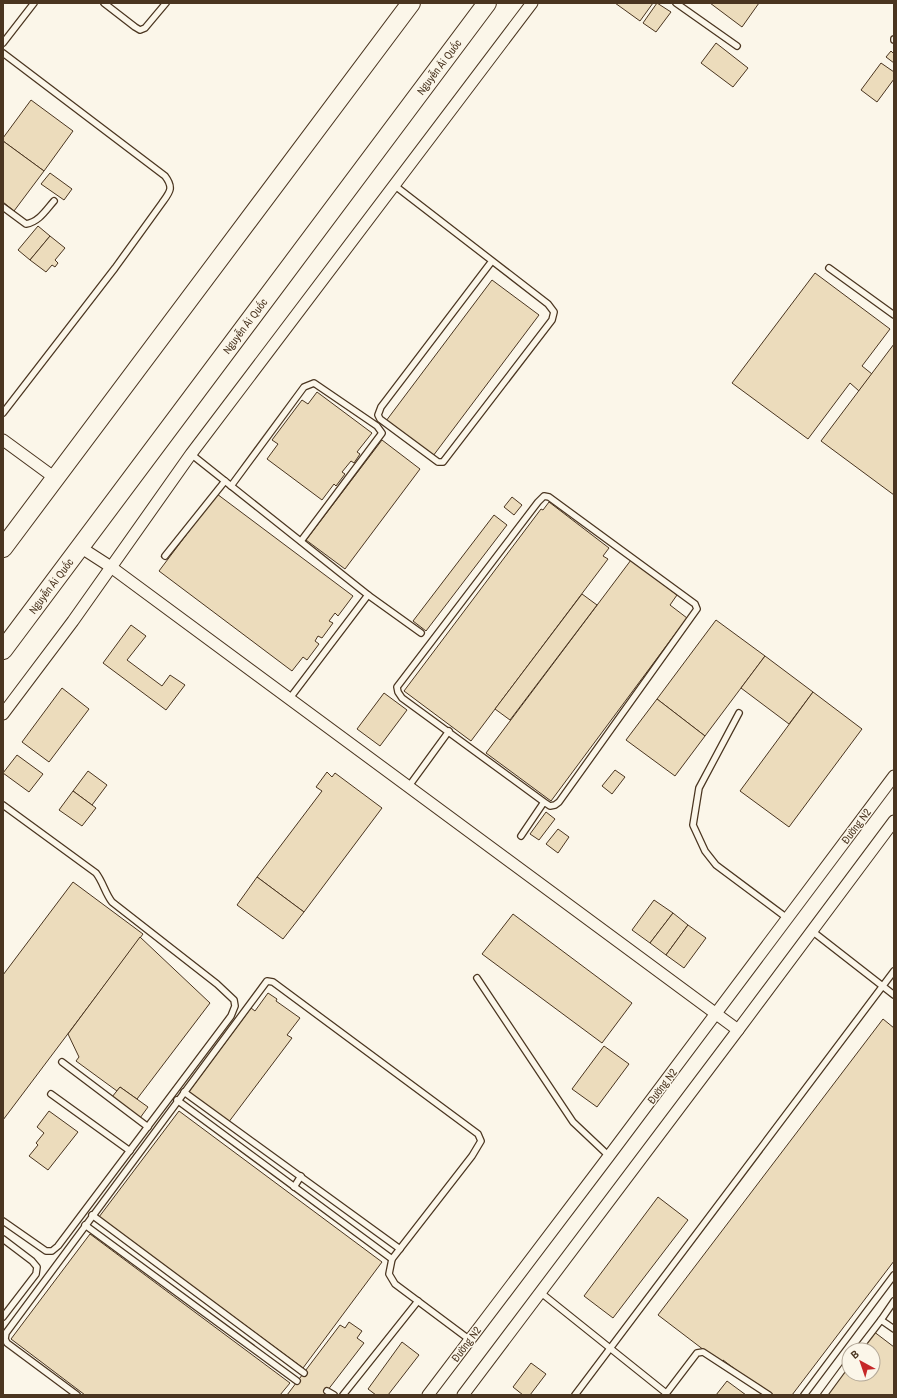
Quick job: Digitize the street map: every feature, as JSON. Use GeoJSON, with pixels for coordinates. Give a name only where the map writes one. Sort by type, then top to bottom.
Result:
{"type":"FeatureCollection","features":[{"type":"Feature","properties":{"kind":"main road"},"geometry":{"type":"LineString","coordinates":[[3,548],[411,3]]}},
{"type":"Feature","properties":{"kind":"main road","name":"Nguyễn Ái Quốc"},"geometry":{"type":"LineString","coordinates":[[3,650],[488,3]]}},
{"type":"Feature","properties":{"kind":"street"},"geometry":{"type":"LineString","coordinates":[[3,714],[72,622],[191,454],[532,3]]}},
{"type":"Feature","properties":{"kind":"street"},"geometry":{"type":"LineString","coordinates":[[3,440],[55,478]]}},
{"type":"Feature","properties":{"kind":"street"},"geometry":{"type":"LineString","coordinates":[[80,546],[111,566],[738,1030]]}},
{"type":"Feature","properties":{"kind":"street","name":"Đường N2"},"geometry":{"type":"LineString","coordinates":[[428,1395],[894,776]]}},
{"type":"Feature","properties":{"kind":"street"},"geometry":{"type":"LineString","coordinates":[[463,1395],[894,822]]}},
{"type":"Feature","properties":{"kind":"lane"},"geometry":{"type":"LineString","coordinates":[[3,43],[34,3]]}},
{"type":"Feature","properties":{"kind":"lane"},"geometry":{"type":"LineString","coordinates":[[104,3],[140,30],[145,28],[166,3]]}},
{"type":"Feature","properties":{"kind":"lane"},"geometry":{"type":"LineString","coordinates":[[676,3],[736,46]]}},
{"type":"Feature","properties":{"kind":"lane"},"geometry":{"type":"LineString","coordinates":[[3,53],[165,176],[170,182],[171,188],[170,193],[115,268],[3,413]]}},
{"type":"Feature","properties":{"kind":"lane"},"geometry":{"type":"LineString","coordinates":[[394,186],[492,261],[548,304],[554,312],[552,320],[443,462],[438,462],[380,419],[378,415],[381,407],[492,261]]}},
{"type":"Feature","properties":{"kind":"lane"},"geometry":{"type":"LineString","coordinates":[[3,207],[26,224],[38,219],[54,201]]}},
{"type":"Feature","properties":{"kind":"lane"},"geometry":{"type":"LineString","coordinates":[[829,268],[894,315]]}},
{"type":"Feature","properties":{"kind":"lane"},"geometry":{"type":"LineString","coordinates":[[231,486],[304,387],[310,384],[314,383],[376,426],[382,433],[301,541]]}},
{"type":"Feature","properties":{"kind":"lane"},"geometry":{"type":"LineString","coordinates":[[191,454],[368,594],[421,633]]}},
{"type":"Feature","properties":{"kind":"lane"},"geometry":{"type":"LineString","coordinates":[[165,556],[225,481]]}},
{"type":"Feature","properties":{"kind":"lane"},"geometry":{"type":"LineString","coordinates":[[544,496],[549,497],[695,604],[697,610],[559,802],[550,806],[544,802],[402,698],[397,687],[544,496]]}},
{"type":"Feature","properties":{"kind":"lane"},"geometry":{"type":"LineString","coordinates":[[290,698],[368,594]]}},
{"type":"Feature","properties":{"kind":"lane"},"geometry":{"type":"LineString","coordinates":[[739,713],[699,788],[693,825],[704,851],[716,865],[787,918]]}},
{"type":"Feature","properties":{"kind":"lane"},"geometry":{"type":"LineString","coordinates":[[409,786],[449,732]]}},
{"type":"Feature","properties":{"kind":"lane"},"geometry":{"type":"LineString","coordinates":[[520,836],[544,802]]}},
{"type":"Feature","properties":{"kind":"lane"},"geometry":{"type":"LineString","coordinates":[[3,804],[96,873],[102,881],[106,895],[112,902],[217,984],[234,1000],[236,1006],[231,1016],[58,1246],[52,1251],[46,1251],[3,1221]]}},
{"type":"Feature","properties":{"kind":"lane"},"geometry":{"type":"LineString","coordinates":[[812,931],[894,995]]}},
{"type":"Feature","properties":{"kind":"lane"},"geometry":{"type":"LineString","coordinates":[[575,1395],[894,971]]}},
{"type":"Feature","properties":{"kind":"lane"},"geometry":{"type":"LineString","coordinates":[[477,978],[573,1122],[609,1156]]}},
{"type":"Feature","properties":{"kind":"lane"},"geometry":{"type":"LineString","coordinates":[[78,1395],[7,1343],[5,1339],[6,1333],[177,1100],[267,981],[273,982],[478,1134],[481,1141],[472,1156],[392,1259],[389,1274],[395,1284],[470,1340]]}},
{"type":"Feature","properties":{"kind":"lane"},"geometry":{"type":"LineString","coordinates":[[62,1062],[148,1127]]}},
{"type":"Feature","properties":{"kind":"lane"},"geometry":{"type":"LineString","coordinates":[[184,1092],[400,1249]]}},
{"type":"Feature","properties":{"kind":"lane"},"geometry":{"type":"LineString","coordinates":[[51,1094],[130,1151]]}},
{"type":"Feature","properties":{"kind":"lane"},"geometry":{"type":"LineString","coordinates":[[177,1100],[392,1259]]}},
{"type":"Feature","properties":{"kind":"lane"},"geometry":{"type":"LineString","coordinates":[[231,1140],[238,1131]]}},
{"type":"Feature","properties":{"kind":"lane"},"geometry":{"type":"LineString","coordinates":[[294,1187],[301,1176]]}},
{"type":"Feature","properties":{"kind":"lane"},"geometry":{"type":"LineString","coordinates":[[92,1215],[304,1373]]}},
{"type":"Feature","properties":{"kind":"lane"},"geometry":{"type":"LineString","coordinates":[[85,1225],[297,1381]]}},
{"type":"Feature","properties":{"kind":"lane"},"geometry":{"type":"LineString","coordinates":[[3,1239],[32,1261],[37,1267],[36,1274],[3,1317]]}},
{"type":"Feature","properties":{"kind":"lane"},"geometry":{"type":"LineString","coordinates":[[804,1395],[894,1275]]}},
{"type":"Feature","properties":{"kind":"lane"},"geometry":{"type":"LineString","coordinates":[[540,1292],[611,1348],[665,1394],[698,1353],[703,1352],[769,1395]]}},
{"type":"Feature","properties":{"kind":"lane"},"geometry":{"type":"LineString","coordinates":[[343,1395],[418,1301]]}},
{"type":"Feature","properties":{"kind":"lane"},"geometry":{"type":"LineString","coordinates":[[864,1342],[894,1301]]}},
{"type":"Feature","properties":{"kind":"lane"},"geometry":{"type":"LineString","coordinates":[[204,1313],[211,1303]]}},
{"type":"Feature","properties":{"kind":"lane"},"geometry":{"type":"LineString","coordinates":[[881,1320],[894,1329]]}},
{"type":"Feature","properties":{"kind":"lane"},"geometry":{"type":"LineString","coordinates":[[824,1395],[841,1373]]}},
{"type":"Feature","properties":{"kind":"lane"},"geometry":{"type":"LineString","coordinates":[[327,1391],[334,1395]]}},
{"type":"Feature","properties":{"kind":"building"},"geometry":{"type":"Polygon","coordinates":[[[615,3],[653,3],[640,21],[615,3]]]}},
{"type":"Feature","properties":{"kind":"building"},"geometry":{"type":"Polygon","coordinates":[[[657,3],[671,12],[656,32],[643,23],[657,3]]]}},
{"type":"Feature","properties":{"kind":"building"},"geometry":{"type":"Polygon","coordinates":[[[710,3],[759,3],[742,27],[710,3]]]}},
{"type":"Feature","properties":{"kind":"building"},"geometry":{"type":"Polygon","coordinates":[[[716,43],[748,68],[733,87],[701,63],[716,43]]]}},
{"type":"Feature","properties":{"kind":"building"},"geometry":{"type":"Polygon","coordinates":[[[891,51],[894,54],[894,63],[886,57],[891,51]]]}},
{"type":"Feature","properties":{"kind":"building"},"geometry":{"type":"Polygon","coordinates":[[[881,63],[894,72],[894,79],[877,102],[861,90],[881,63]]]}},
{"type":"Feature","properties":{"kind":"building"},"geometry":{"type":"Polygon","coordinates":[[[31,100],[73,131],[44,171],[3,141],[3,138],[31,100]]]}},
{"type":"Feature","properties":{"kind":"building"},"geometry":{"type":"Polygon","coordinates":[[[3,141],[44,171],[14,211],[3,202],[3,141]]]}},
{"type":"Feature","properties":{"kind":"building"},"geometry":{"type":"Polygon","coordinates":[[[50,173],[72,189],[64,200],[41,184],[50,173]]]}},
{"type":"Feature","properties":{"kind":"building"},"geometry":{"type":"Polygon","coordinates":[[[38,226],[50,236],[30,260],[18,250],[38,226]]]}},
{"type":"Feature","properties":{"kind":"building"},"geometry":{"type":"Polygon","coordinates":[[[50,236],[65,248],[55,260],[58,263],[55,267],[52,265],[46,272],[30,260],[50,236]]]}},
{"type":"Feature","properties":{"kind":"building"},"geometry":{"type":"Polygon","coordinates":[[[815,273],[890,329],[862,366],[872,374],[859,391],[850,383],[808,439],[732,383],[815,273]]]}},
{"type":"Feature","properties":{"kind":"building"},"geometry":{"type":"Polygon","coordinates":[[[492,280],[539,315],[433,456],[386,421],[492,280]]]}},
{"type":"Feature","properties":{"kind":"building"},"geometry":{"type":"Polygon","coordinates":[[[894,344],[894,495],[821,441],[894,344]]]}},
{"type":"Feature","properties":{"kind":"building"},"geometry":{"type":"Polygon","coordinates":[[[317,392],[372,433],[357,452],[360,454],[354,463],[351,461],[342,472],[345,474],[336,486],[334,484],[322,500],[267,459],[278,444],[272,440],[302,400],[308,404],[317,392]]]}},
{"type":"Feature","properties":{"kind":"building"},"geometry":{"type":"Polygon","coordinates":[[[382,440],[420,469],[345,569],[306,540],[382,440]]]}},
{"type":"Feature","properties":{"kind":"building"},"geometry":{"type":"Polygon","coordinates":[[[217,494],[353,596],[338,616],[335,613],[329,621],[333,623],[322,638],[318,636],[315,641],[319,644],[307,660],[303,657],[292,671],[159,571],[217,494]]]}},
{"type":"Feature","properties":{"kind":"building"},"geometry":{"type":"Polygon","coordinates":[[[512,497],[522,505],[514,515],[504,507],[512,497]]]}},
{"type":"Feature","properties":{"kind":"building"},"geometry":{"type":"Polygon","coordinates":[[[549,502],[609,548],[603,556],[608,559],[471,741],[404,691],[541,509],[543,510],[549,502]]]}},
{"type":"Feature","properties":{"kind":"building"},"geometry":{"type":"Polygon","coordinates":[[[494,515],[507,525],[426,631],[413,621],[494,515]]]}},
{"type":"Feature","properties":{"kind":"building"},"geometry":{"type":"Polygon","coordinates":[[[631,560],[677,595],[670,605],[687,618],[551,801],[486,753],[631,560]]]}},
{"type":"Feature","properties":{"kind":"building"},"geometry":{"type":"Polygon","coordinates":[[[582,594],[597,605],[510,720],[495,709],[582,594]]]}},
{"type":"Feature","properties":{"kind":"building"},"geometry":{"type":"Polygon","coordinates":[[[716,620],[765,656],[705,736],[657,699],[716,620]]]}},
{"type":"Feature","properties":{"kind":"building"},"geometry":{"type":"Polygon","coordinates":[[[131,625],[146,636],[127,660],[162,686],[170,675],[185,685],[166,710],[103,663],[131,625]]]}},
{"type":"Feature","properties":{"kind":"building"},"geometry":{"type":"Polygon","coordinates":[[[765,656],[813,692],[789,724],[741,688],[765,656]]]}},
{"type":"Feature","properties":{"kind":"building"},"geometry":{"type":"Polygon","coordinates":[[[62,688],[89,709],[49,762],[22,742],[62,688]]]}},
{"type":"Feature","properties":{"kind":"building"},"geometry":{"type":"Polygon","coordinates":[[[813,692],[862,729],[789,827],[740,791],[813,692]]]}},
{"type":"Feature","properties":{"kind":"building"},"geometry":{"type":"Polygon","coordinates":[[[384,693],[407,710],[380,746],[357,729],[384,693]]]}},
{"type":"Feature","properties":{"kind":"building"},"geometry":{"type":"Polygon","coordinates":[[[657,699],[705,736],[675,776],[626,740],[657,699]]]}},
{"type":"Feature","properties":{"kind":"building"},"geometry":{"type":"Polygon","coordinates":[[[17,755],[43,774],[29,792],[3,773],[17,755]]]}},
{"type":"Feature","properties":{"kind":"building"},"geometry":{"type":"Polygon","coordinates":[[[615,770],[625,777],[612,794],[602,786],[615,770]]]}},
{"type":"Feature","properties":{"kind":"building"},"geometry":{"type":"Polygon","coordinates":[[[88,771],[107,785],[92,805],[73,791],[88,771]]]}},
{"type":"Feature","properties":{"kind":"building"},"geometry":{"type":"Polygon","coordinates":[[[327,772],[332,777],[335,773],[382,808],[304,912],[257,877],[322,791],[316,787],[327,772]]]}},
{"type":"Feature","properties":{"kind":"building"},"geometry":{"type":"Polygon","coordinates":[[[73,791],[96,808],[82,826],[59,810],[73,791]]]}},
{"type":"Feature","properties":{"kind":"building"},"geometry":{"type":"Polygon","coordinates":[[[546,812],[555,819],[539,840],[530,834],[546,812]]]}},
{"type":"Feature","properties":{"kind":"building"},"geometry":{"type":"Polygon","coordinates":[[[558,829],[569,837],[558,853],[546,844],[558,829]]]}},
{"type":"Feature","properties":{"kind":"building"},"geometry":{"type":"Polygon","coordinates":[[[257,877],[304,912],[283,939],[237,905],[257,877]]]}},
{"type":"Feature","properties":{"kind":"building"},"geometry":{"type":"Polygon","coordinates":[[[73,882],[143,934],[3,1120],[3,975],[73,882]]]}},
{"type":"Feature","properties":{"kind":"building"},"geometry":{"type":"Polygon","coordinates":[[[654,900],[673,913],[650,943],[632,930],[654,900]]]}},
{"type":"Feature","properties":{"kind":"building"},"geometry":{"type":"Polygon","coordinates":[[[673,913],[688,925],[666,955],[650,943],[673,913]]]}},
{"type":"Feature","properties":{"kind":"building"},"geometry":{"type":"Polygon","coordinates":[[[513,914],[632,1003],[602,1043],[482,954],[513,914]]]}},
{"type":"Feature","properties":{"kind":"building"},"geometry":{"type":"Polygon","coordinates":[[[688,925],[706,938],[684,968],[666,955],[688,925]]]}},
{"type":"Feature","properties":{"kind":"building"},"geometry":{"type":"Polygon","coordinates":[[[140,937],[210,1003],[137,1099],[120,1087],[117,1091],[76,1061],[79,1057],[68,1034],[140,937]]]}},
{"type":"Feature","properties":{"kind":"building"},"geometry":{"type":"Polygon","coordinates":[[[268,993],[277,999],[276,1001],[300,1018],[287,1035],[292,1038],[228,1123],[188,1093],[251,1008],[255,1011],[268,993]]]}},
{"type":"Feature","properties":{"kind":"building"},"geometry":{"type":"Polygon","coordinates":[[[883,1019],[894,1028],[894,1261],[792,1395],[769,1395],[723,1360],[721,1363],[658,1315],[883,1019]]]}},
{"type":"Feature","properties":{"kind":"building"},"geometry":{"type":"Polygon","coordinates":[[[604,1046],[629,1064],[597,1107],[572,1089],[604,1046]]]}},
{"type":"Feature","properties":{"kind":"building"},"geometry":{"type":"Polygon","coordinates":[[[120,1087],[148,1107],[140,1118],[112,1097],[120,1087]]]}},
{"type":"Feature","properties":{"kind":"building"},"geometry":{"type":"Polygon","coordinates":[[[49,1111],[78,1132],[48,1170],[29,1156],[38,1145],[36,1143],[44,1133],[37,1127],[49,1111]]]}},
{"type":"Feature","properties":{"kind":"building"},"geometry":{"type":"Polygon","coordinates":[[[179,1111],[382,1262],[303,1368],[99,1217],[179,1111]]]}},
{"type":"Feature","properties":{"kind":"building"},"geometry":{"type":"Polygon","coordinates":[[[658,1197],[688,1220],[613,1318],[584,1296],[658,1197]]]}},
{"type":"Feature","properties":{"kind":"building"},"geometry":{"type":"Polygon","coordinates":[[[90,1234],[290,1383],[280,1395],[85,1395],[11,1339],[90,1234]]]}},
{"type":"Feature","properties":{"kind":"building"},"geometry":{"type":"Polygon","coordinates":[[[349,1322],[362,1331],[357,1338],[364,1343],[324,1395],[287,1395],[340,1325],[345,1328],[349,1322]]]}},
{"type":"Feature","properties":{"kind":"building"},"geometry":{"type":"Polygon","coordinates":[[[873,1331],[894,1347],[894,1395],[824,1395],[841,1373],[841,1382],[881,1382],[881,1342],[864,1342],[873,1331]]]}},
{"type":"Feature","properties":{"kind":"building"},"geometry":{"type":"Polygon","coordinates":[[[402,1342],[419,1355],[388,1395],[376,1395],[368,1389],[402,1342]]]}},
{"type":"Feature","properties":{"kind":"building"},"geometry":{"type":"Polygon","coordinates":[[[531,1363],[546,1374],[530,1395],[523,1395],[513,1387],[531,1363]]]}},
{"type":"Feature","properties":{"kind":"building"},"geometry":{"type":"Polygon","coordinates":[[[727,1381],[746,1395],[716,1395],[727,1381]]]}}]}
